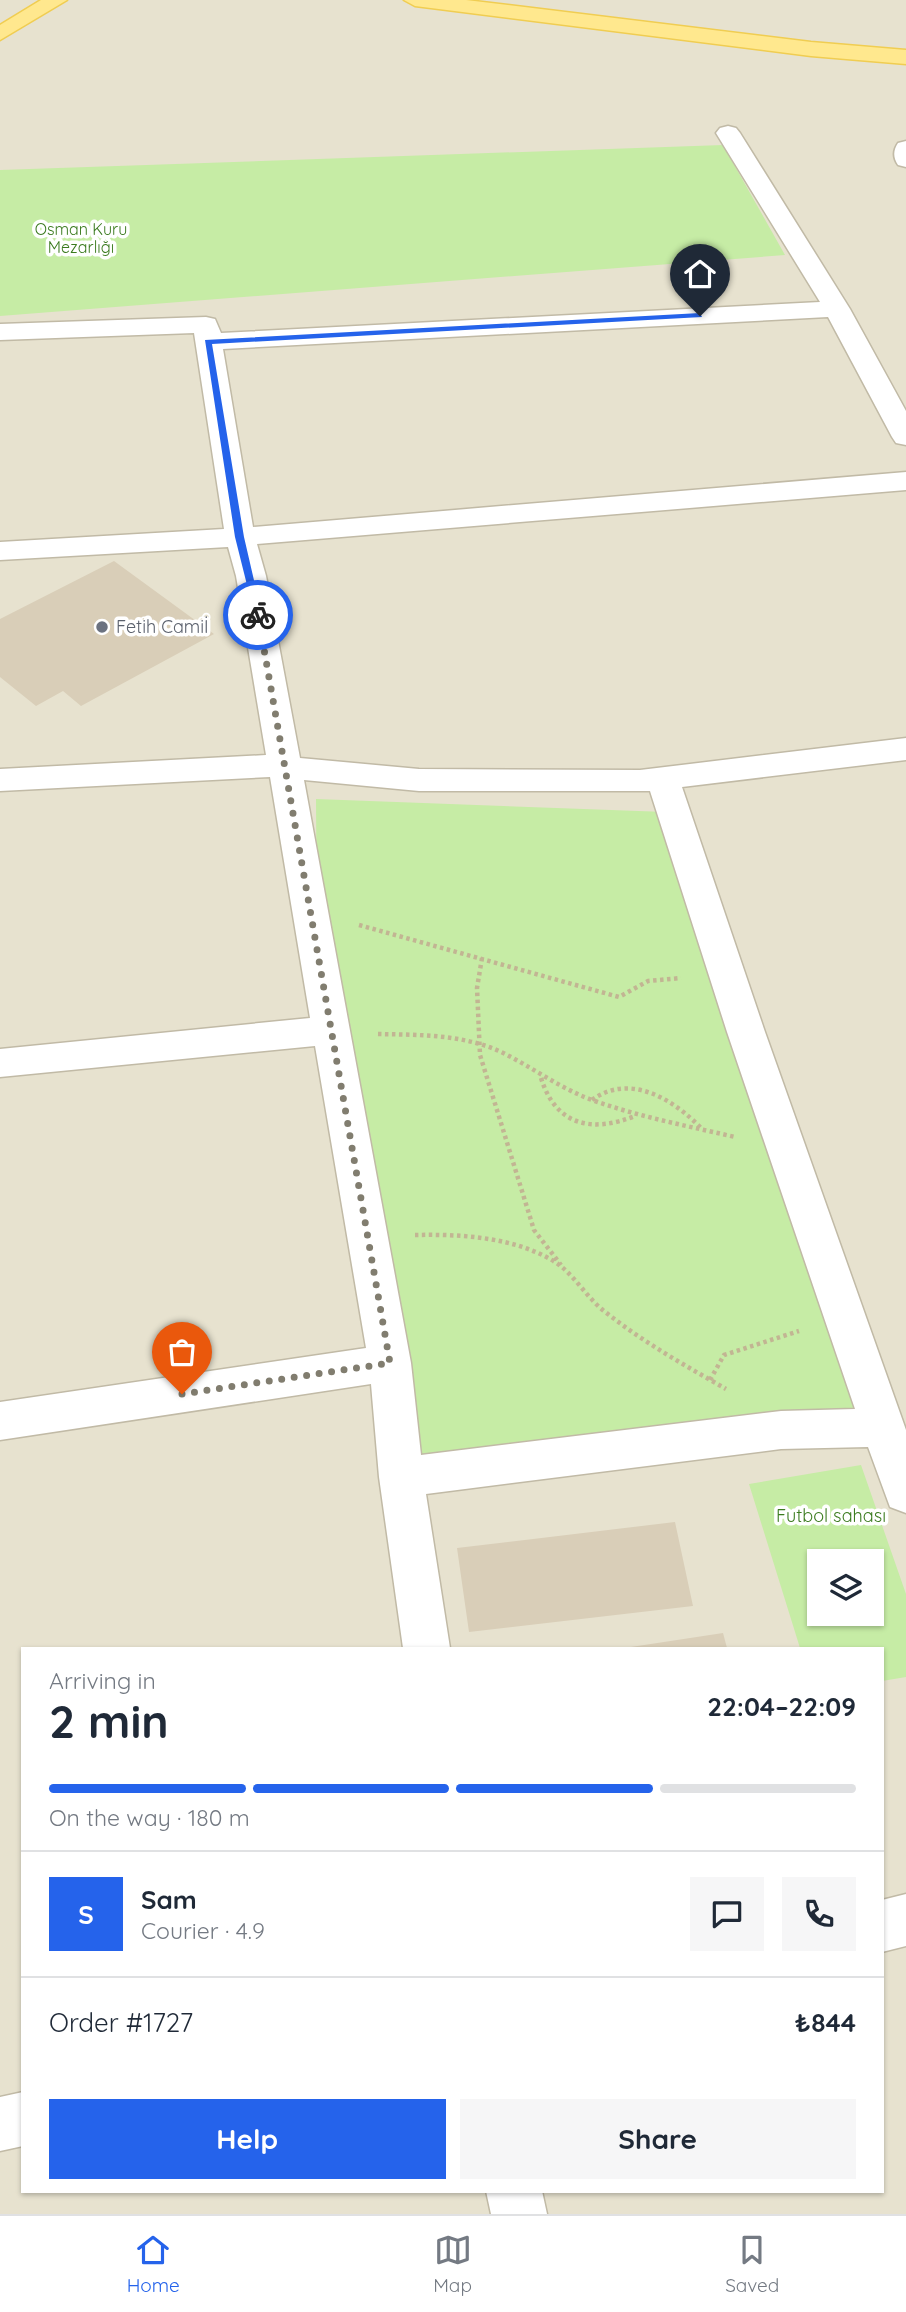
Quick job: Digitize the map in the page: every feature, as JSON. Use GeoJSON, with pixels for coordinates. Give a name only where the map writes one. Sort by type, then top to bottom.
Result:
{"type":"FeatureCollection","features":[{"type":"Feature","properties":{"kind":"main road"},"geometry":{"type":"LineString","coordinates":[[1,27],[24,0]]}},
{"type":"Feature","properties":{"kind":"main road"},"geometry":{"type":"LineString","coordinates":[[1,27],[57,0]]}},
{"type":"Feature","properties":{"kind":"main road"},"geometry":{"type":"LineString","coordinates":[[415,0],[797,47],[906,57]]}},
{"type":"Feature","properties":{"kind":"main road"},"geometry":{"type":"LineString","coordinates":[[605,2],[779,28],[906,40]]}},
{"type":"Feature","properties":{"kind":"street"},"geometry":{"type":"LineString","coordinates":[[728,133],[836,309],[906,437]]}},
{"type":"Feature","properties":{"kind":"street"},"geometry":{"type":"LineString","coordinates":[[906,148],[906,160]]}},
{"type":"Feature","properties":{"kind":"street"},"geometry":{"type":"LineString","coordinates":[[208,342],[836,309]]}},
{"type":"Feature","properties":{"kind":"street"},"geometry":{"type":"LineString","coordinates":[[0,332],[206,326],[240,537],[251,576],[390,1363],[401,1477],[426,1647]]}},
{"type":"Feature","properties":{"kind":"street"},"geometry":{"type":"LineString","coordinates":[[0,551],[240,537],[906,481]]}},
{"type":"Feature","properties":{"kind":"street"},"geometry":{"type":"LineString","coordinates":[[0,780],[257,765],[419,780],[640,782],[906,749]]}},
{"type":"Feature","properties":{"kind":"street"},"geometry":{"type":"LineString","coordinates":[[663,779],[786,1149],[906,1493]]}},
{"type":"Feature","properties":{"kind":"street"},"geometry":{"type":"LineString","coordinates":[[0,1063],[331,1035]]}},
{"type":"Feature","properties":{"kind":"street"},"geometry":{"type":"LineString","coordinates":[[0,1421],[390,1363]]}},
{"type":"Feature","properties":{"kind":"street"},"geometry":{"type":"LineString","coordinates":[[401,1477],[780,1430],[878,1428],[880,1418]]}},
{"type":"Feature","properties":{"kind":"street"},"geometry":{"type":"LineString","coordinates":[[884,1926],[906,1920]]}},
{"type":"Feature","properties":{"kind":"street"},"geometry":{"type":"LineString","coordinates":[[0,2124],[21,2119]]}},
{"type":"Feature","properties":{"kind":"street"},"geometry":{"type":"LineString","coordinates":[[514,2193],[519,2214]]}},
{"type":"Feature","properties":{"kind":"path"},"geometry":{"type":"LineString","coordinates":[[310,913],[619,997],[634,985],[646,980],[685,979]]}},
{"type":"Feature","properties":{"kind":"path"},"geometry":{"type":"LineString","coordinates":[[482,958],[477,988],[480,1045],[492,1101],[534,1230],[570,1276]]}},
{"type":"Feature","properties":{"kind":"path"},"geometry":{"type":"LineString","coordinates":[[331,1035],[446,1035],[508,1055],[541,1077],[592,1100],[637,1115],[786,1149]]}},
{"type":"Feature","properties":{"kind":"path"},"geometry":{"type":"LineString","coordinates":[[541,1077],[545,1097],[573,1120],[607,1126],[637,1115]]}},
{"type":"Feature","properties":{"kind":"path"},"geometry":{"type":"LineString","coordinates":[[592,1100],[600,1091],[615,1089],[653,1095],[670,1100],[703,1129]]}},
{"type":"Feature","properties":{"kind":"path"},"geometry":{"type":"LineString","coordinates":[[372,1257],[398,1238],[426,1233],[464,1234],[534,1252],[557,1263],[601,1308],[650,1346],[777,1414],[780,1430]]}},
{"type":"Feature","properties":{"kind":"path"},"geometry":{"type":"LineString","coordinates":[[710,1380],[724,1355],[802,1330],[830,1317],[841,1306]]}},
{"type":"Feature","properties":{"kind":"shaded area"},"geometry":{"type":"Polygon","coordinates":[[[0,0],[906,0],[906,2214],[0,2214],[0,0]]]}},
{"type":"Feature","properties":{"kind":"green space","name":"Osman Kuru Mezarlığı"},"geometry":{"type":"Polygon","coordinates":[[[723,145],[785,255],[0,316],[0,170],[723,145]]]}},
{"type":"Feature","properties":{"kind":"green space"},"geometry":{"type":"Polygon","coordinates":[[[316,799],[666,812],[878,1428],[401,1477],[317,955],[316,799]]]}},
{"type":"Feature","properties":{"kind":"green space","name":"Futbol sahası"},"geometry":{"type":"Polygon","coordinates":[[[861,1465],[906,1594],[906,1677],[884,1681],[884,1647],[800,1647],[749,1484],[861,1465]]]}},
{"type":"Feature","properties":{"kind":"building","name":"Fetih Camiİ"},"geometry":{"type":"Polygon","coordinates":[[[114,561],[214,634],[81,706],[63,691],[36,706],[0,677],[0,619],[114,561]]]}},
{"type":"Feature","properties":{"kind":"building"},"geometry":{"type":"Polygon","coordinates":[[[675,1522],[693,1606],[469,1632],[457,1548],[675,1522]]]}},
{"type":"Feature","properties":{"kind":"building"},"geometry":{"type":"Polygon","coordinates":[[[723,1633],[727,1647],[631,1647],[723,1633]]]}},
{"type":"Feature","properties":{"kind":"way so far"},"geometry":{"type":"LineString","coordinates":[[182,1394],[390,1363],[258,615]]}},
{"type":"Feature","properties":{"kind":"place","name":"Fetih Camiİ"},"geometry":{"type":"Point","coordinates":[102,627]}},
{"type":"Feature","properties":{"kind":"route"},"geometry":{"type":"LineString","coordinates":[[258,615],[240,537],[208,342],[700,316]]}}]}
